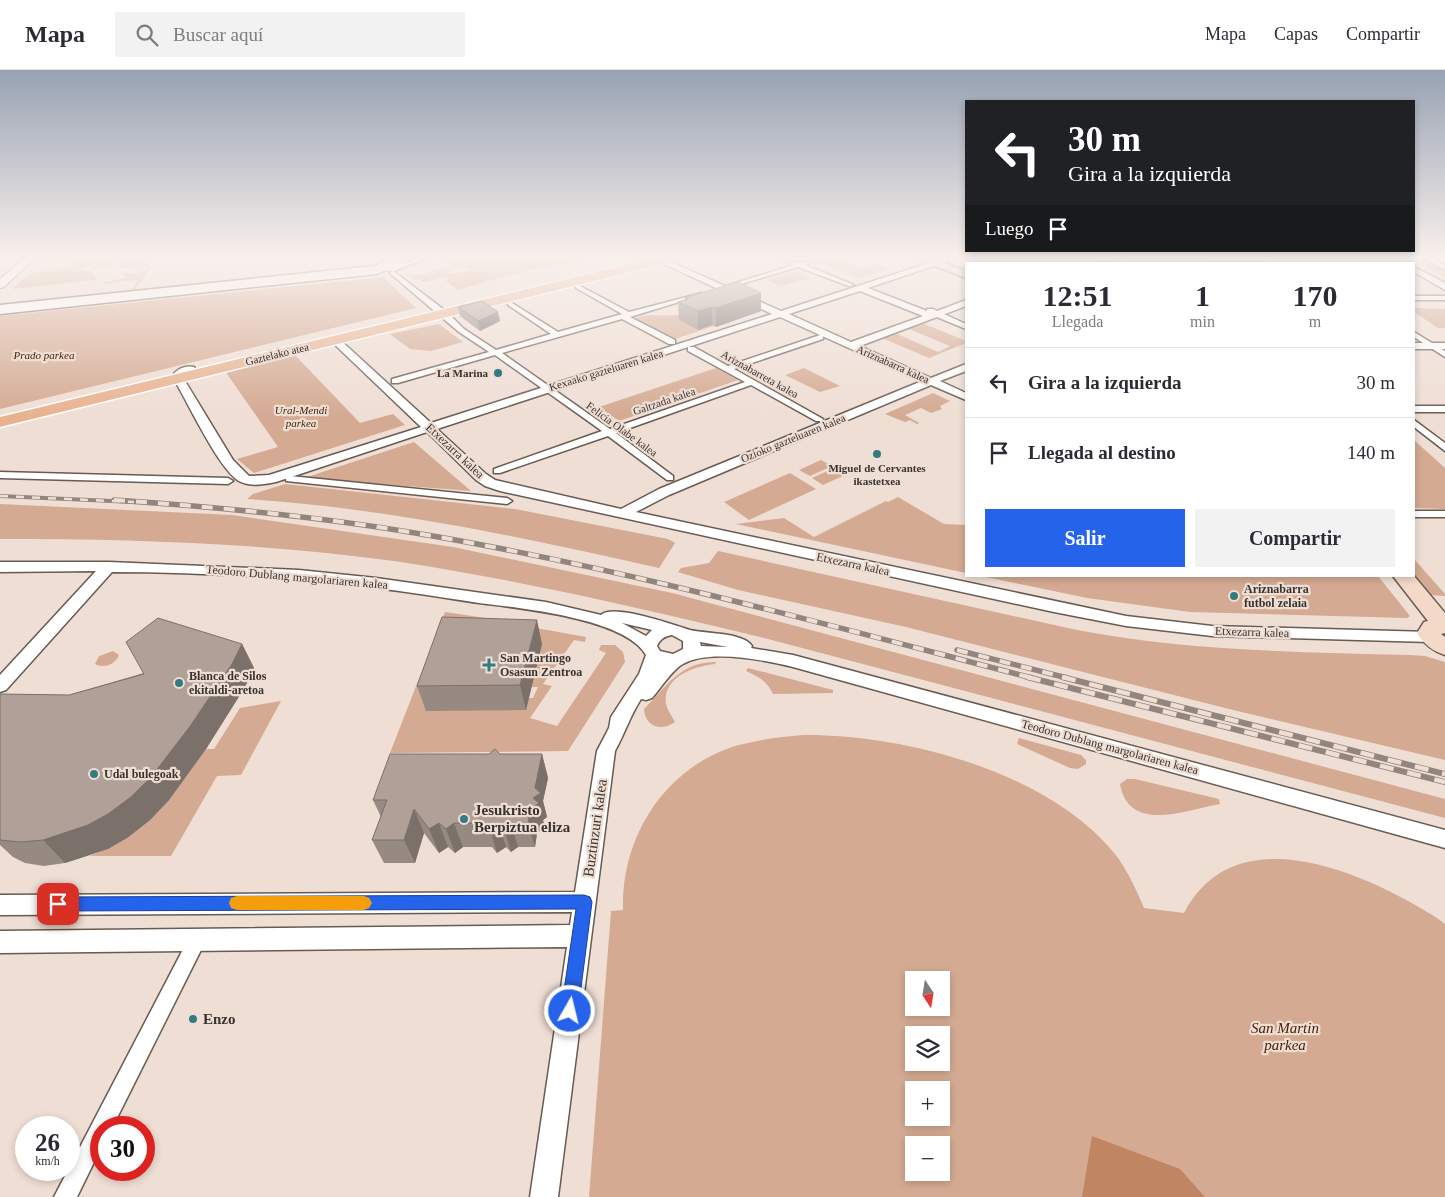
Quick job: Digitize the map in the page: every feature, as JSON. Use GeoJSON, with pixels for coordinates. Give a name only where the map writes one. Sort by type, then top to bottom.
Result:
{"type":"FeatureCollection","features":[{"type":"Feature","properties":{"kind":"main road","name":"Gaztelako atea"},"geometry":{"type":"LineString","coordinates":[[0,415],[447,311]]}},
{"type":"Feature","properties":{"kind":"main road","name":"Gaztelako atea"},"geometry":{"type":"LineString","coordinates":[[0,422],[184,373],[335,340],[441,312]]}},
{"type":"Feature","properties":{"kind":"main road"},"geometry":{"type":"LineString","coordinates":[[1404,577],[1423,599],[1442,630]]}},
{"type":"Feature","properties":{"kind":"street"},"geometry":{"type":"LineString","coordinates":[[520,311],[557,335]]}},
{"type":"Feature","properties":{"kind":"street"},"geometry":{"type":"LineString","coordinates":[[617,311],[672,342]]}},
{"type":"Feature","properties":{"kind":"street"},"geometry":{"type":"LineString","coordinates":[[395,381],[645,311]]}},
{"type":"Feature","properties":{"kind":"street","name":"Ariznabarra kalea"},"geometry":{"type":"LineString","coordinates":[[773,311],[965,397]]}},
{"type":"Feature","properties":{"kind":"street","name":"Kexaako gazteluaren kalea"},"geometry":{"type":"LineString","coordinates":[[184,373],[228,462],[240,476],[250,481],[258,481],[271,479],[791,311]]}},
{"type":"Feature","properties":{"kind":"street"},"geometry":{"type":"LineString","coordinates":[[923,311],[965,326]]}},
{"type":"Feature","properties":{"kind":"street"},"geometry":{"type":"LineString","coordinates":[[850,346],[943,311]]}},
{"type":"Feature","properties":{"kind":"street","name":"Felicia Olabe kalea"},"geometry":{"type":"LineString","coordinates":[[441,312],[449,321],[486,349],[497,352],[670,478]]}},
{"type":"Feature","properties":{"kind":"street"},"geometry":{"type":"LineString","coordinates":[[1415,335],[1445,355]]}},
{"type":"Feature","properties":{"kind":"street"},"geometry":{"type":"LineString","coordinates":[[728,369],[820,337]]}},
{"type":"Feature","properties":{"kind":"street","name":"Etxezarra kalea"},"geometry":{"type":"LineString","coordinates":[[335,340],[490,483],[622,514],[1045,605],[1134,622],[1212,631],[1442,630]]}},
{"type":"Feature","properties":{"kind":"street"},"geometry":{"type":"LineString","coordinates":[[1415,346],[1445,346]]}},
{"type":"Feature","properties":{"kind":"street","name":"Ariznabarreta kalea"},"geometry":{"type":"LineString","coordinates":[[691,349],[819,419]]}},
{"type":"Feature","properties":{"kind":"street","name":"Ozioko gazteluaren kalea"},"geometry":{"type":"LineString","coordinates":[[622,514],[664,492],[965,367]]}},
{"type":"Feature","properties":{"kind":"street","name":"Galtzada kalea"},"geometry":{"type":"LineString","coordinates":[[497,471],[753,382]]}},
{"type":"Feature","properties":{"kind":"street"},"geometry":{"type":"LineString","coordinates":[[1415,409],[1445,409]]}},
{"type":"Feature","properties":{"kind":"street"},"geometry":{"type":"LineString","coordinates":[[1415,424],[1445,448]]}},
{"type":"Feature","properties":{"kind":"street"},"geometry":{"type":"LineString","coordinates":[[0,475],[228,482]]}},
{"type":"Feature","properties":{"kind":"street"},"geometry":{"type":"LineString","coordinates":[[290,480],[507,501]]}},
{"type":"Feature","properties":{"kind":"street"},"geometry":{"type":"LineString","coordinates":[[1415,514],[1445,514]]}},
{"type":"Feature","properties":{"kind":"street"},"geometry":{"type":"LineString","coordinates":[[0,686],[110,566]]}},
{"type":"Feature","properties":{"kind":"street","name":"Teodoro Dublang margolariaren kalea"},"geometry":{"type":"LineString","coordinates":[[0,567],[110,566],[339,578],[456,594],[591,616],[613,616],[633,619],[682,644],[774,657],[1032,725],[1445,839]]}},
{"type":"Feature","properties":{"kind":"street","name":"Teodoro Dublang margolariaren kalea"},"geometry":{"type":"LineString","coordinates":[[591,616],[627,630],[651,650]]}},
{"type":"Feature","properties":{"kind":"street"},"geometry":{"type":"LineString","coordinates":[[618,728],[620,717],[647,675],[651,650],[656,635],[682,644]]}},
{"type":"Feature","properties":{"kind":"street"},"geometry":{"type":"LineString","coordinates":[[651,650],[664,660],[682,644]]}},
{"type":"Feature","properties":{"kind":"street"},"geometry":{"type":"LineString","coordinates":[[618,728],[630,716],[682,644]]}},
{"type":"Feature","properties":{"kind":"street","name":"Buztinzuri kalea"},"geometry":{"type":"LineString","coordinates":[[544,1197],[606,752],[618,728]]}},
{"type":"Feature","properties":{"kind":"street"},"geometry":{"type":"LineString","coordinates":[[0,905],[584,902]]}},
{"type":"Feature","properties":{"kind":"street"},"geometry":{"type":"LineString","coordinates":[[0,942],[196,942],[580,936]]}},
{"type":"Feature","properties":{"kind":"street"},"geometry":{"type":"LineString","coordinates":[[65,1197],[196,942]]}},
{"type":"Feature","properties":{"kind":"green space","name":"Prado parkea"},"geometry":{"type":"Polygon","coordinates":[[[53,311],[405,311],[0,409],[0,316],[53,311]]]}},
{"type":"Feature","properties":{"kind":"green space"},"geometry":{"type":"Polygon","coordinates":[[[1415,311],[1445,311],[1445,328],[1438,328],[1415,313],[1415,311]]]}},
{"type":"Feature","properties":{"kind":"green space"},"geometry":{"type":"Polygon","coordinates":[[[686,313],[714,326],[672,340],[634,319],[645,316],[680,315],[686,313]]]}},
{"type":"Feature","properties":{"kind":"green space"},"geometry":{"type":"Polygon","coordinates":[[[922,323],[965,341],[965,343],[929,358],[882,338],[895,333],[938,352],[950,346],[907,328],[922,323]]]}},
{"type":"Feature","properties":{"kind":"green space"},"geometry":{"type":"Polygon","coordinates":[[[439,324],[463,342],[431,351],[410,349],[390,334],[439,324]]]}},
{"type":"Feature","properties":{"kind":"green space","name":"Ural-Mendi parkea"},"geometry":{"type":"Polygon","coordinates":[[[295,355],[360,423],[393,414],[405,425],[254,473],[237,459],[278,447],[225,371],[295,355]]]}},
{"type":"Feature","properties":{"kind":"green space"},"geometry":{"type":"Polygon","coordinates":[[[716,368],[738,380],[619,421],[599,407],[716,368]]]}},
{"type":"Feature","properties":{"kind":"green space"},"geometry":{"type":"Polygon","coordinates":[[[804,368],[840,386],[820,392],[785,375],[804,368]]]}},
{"type":"Feature","properties":{"kind":"green space"},"geometry":{"type":"Polygon","coordinates":[[[933,393],[950,401],[940,406],[942,409],[931,413],[921,408],[905,415],[919,423],[917,424],[910,420],[905,422],[885,414],[933,393]]]}},
{"type":"Feature","properties":{"kind":"green space"},"geometry":{"type":"Polygon","coordinates":[[[1415,441],[1445,468],[1445,509],[1415,508],[1415,441]]]}},
{"type":"Feature","properties":{"kind":"green space"},"geometry":{"type":"Polygon","coordinates":[[[414,442],[471,491],[304,478],[414,442]]]}},
{"type":"Feature","properties":{"kind":"green space"},"geometry":{"type":"Polygon","coordinates":[[[821,460],[832,466],[810,476],[799,470],[821,460]]]}},
{"type":"Feature","properties":{"kind":"green space"},"geometry":{"type":"Polygon","coordinates":[[[834,468],[845,475],[823,485],[812,478],[834,468]]]}},
{"type":"Feature","properties":{"kind":"green space"},"geometry":{"type":"Polygon","coordinates":[[[790,473],[816,489],[749,520],[724,502],[790,473]]]}},
{"type":"Feature","properties":{"kind":"green space"},"geometry":{"type":"Polygon","coordinates":[[[285,484],[515,509],[668,539],[675,543],[659,568],[454,525],[351,509],[247,499],[253,494],[285,484]]]}},
{"type":"Feature","properties":{"kind":"green space"},"geometry":{"type":"Polygon","coordinates":[[[898,497],[944,524],[965,525],[965,573],[736,524],[784,518],[814,537],[886,501],[888,502],[898,497]]]}},
{"type":"Feature","properties":{"kind":"green space"},"geometry":{"type":"Polygon","coordinates":[[[0,504],[232,515],[453,547],[672,593],[1445,799],[1445,818],[768,639],[535,586],[394,561],[296,550],[148,541],[0,539],[0,504]]]}},
{"type":"Feature","properties":{"kind":"green space"},"geometry":{"type":"Polygon","coordinates":[[[718,551],[1077,630],[1118,637],[1243,649],[1425,656],[1445,662],[1445,760],[1233,710],[906,627],[738,590],[678,572],[681,568],[709,563],[718,551]]]}},
{"type":"Feature","properties":{"kind":"green space"},"geometry":{"type":"Polygon","coordinates":[[[1415,560],[1445,596],[1428,595],[1415,577],[1415,560]]]}},
{"type":"Feature","properties":{"kind":"green space","name":"Ariznabarra futbol zelaia"},"geometry":{"type":"Polygon","coordinates":[[[986,577],[1379,577],[1410,616],[1407,618],[1190,612],[1087,598],[986,577]]]}},
{"type":"Feature","properties":{"kind":"green space"},"geometry":{"type":"Polygon","coordinates":[[[445,612],[499,620],[528,698],[533,698],[538,687],[531,687],[541,644],[525,626],[586,637],[585,642],[574,640],[543,684],[552,686],[530,718],[557,726],[606,653],[599,650],[601,645],[615,645],[623,652],[625,662],[568,751],[390,753],[445,612]]]}},
{"type":"Feature","properties":{"kind":"green space"},"geometry":{"type":"Polygon","coordinates":[[[113,651],[119,655],[115,661],[106,666],[95,664],[99,656],[113,651]]]}},
{"type":"Feature","properties":{"kind":"green space"},"geometry":{"type":"Polygon","coordinates":[[[716,662],[715,664],[690,670],[674,680],[669,687],[666,695],[666,704],[675,722],[665,727],[660,727],[651,724],[647,720],[644,709],[675,677],[693,666],[716,662]]]}},
{"type":"Feature","properties":{"kind":"green space"},"geometry":{"type":"Polygon","coordinates":[[[748,668],[833,690],[833,693],[773,694],[762,680],[746,671],[748,668]]]}},
{"type":"Feature","properties":{"kind":"green space"},"geometry":{"type":"Polygon","coordinates":[[[281,701],[241,775],[217,776],[171,856],[89,856],[108,849],[127,838],[206,749],[214,749],[240,708],[281,701]]]}},
{"type":"Feature","properties":{"kind":"green space","name":"San Martin parkea"},"geometry":{"type":"Polygon","coordinates":[[[803,735],[886,742],[931,751],[975,764],[1017,781],[1056,803],[1090,828],[1118,858],[1133,883],[1144,908],[1184,913],[1207,883],[1236,865],[1269,859],[1304,861],[1340,871],[1376,885],[1437,918],[1445,924],[1445,1197],[589,1197],[611,911],[623,910],[624,884],[629,858],[638,834],[666,790],[685,773],[707,758],[732,747],[767,739],[803,735]]]}},
{"type":"Feature","properties":{"kind":"green space"},"geometry":{"type":"Polygon","coordinates":[[[1019,738],[1081,755],[1086,760],[1086,764],[1078,769],[1070,768],[1017,744],[1019,738]]]}},
{"type":"Feature","properties":{"kind":"green space"},"geometry":{"type":"Polygon","coordinates":[[[1127,779],[1135,779],[1219,799],[1220,804],[1176,813],[1147,814],[1135,809],[1125,799],[1120,784],[1127,779]]]}},
{"type":"Feature","properties":{"kind":"shaded area"},"geometry":{"type":"Polygon","coordinates":[[[1092,1136],[1180,1169],[1205,1197],[1082,1197],[1092,1136]]]}},
{"type":"Feature","properties":{"kind":"building"},"geometry":{"type":"Polygon","coordinates":[[[463,311],[498,312],[478,321],[463,311]]]}},
{"type":"Feature","properties":{"kind":"building"},"geometry":{"type":"Polygon","coordinates":[[[442,617],[537,620],[520,685],[417,686],[442,617]]]}},
{"type":"Feature","properties":{"kind":"building","name":"Udal bulegoak"},"geometry":{"type":"Polygon","coordinates":[[[158,618],[242,644],[232,664],[191,725],[152,776],[131,797],[108,814],[88,825],[43,840],[21,842],[0,840],[0,694],[69,695],[144,674],[126,642],[158,618]]]}},
{"type":"Feature","properties":{"kind":"building"},"geometry":{"type":"Polygon","coordinates":[[[495,749],[500,754],[542,754],[535,788],[541,793],[533,798],[539,803],[531,809],[528,823],[511,823],[504,828],[498,823],[490,829],[484,823],[454,823],[446,829],[439,823],[429,829],[414,809],[404,840],[372,840],[387,800],[373,800],[390,754],[489,754],[495,749]]]}},
{"type":"Feature","properties":{"kind":"railway"},"geometry":{"type":"LineString","coordinates":[[0,496],[134,502]]}},
{"type":"Feature","properties":{"kind":"railway"},"geometry":{"type":"LineString","coordinates":[[114,500],[232,509],[310,518],[427,535],[503,549],[731,600],[1032,678]]}},
{"type":"Feature","properties":{"kind":"railway"},"geometry":{"type":"LineString","coordinates":[[957,650],[1067,678]]}},
{"type":"Feature","properties":{"kind":"railway"},"geometry":{"type":"LineString","coordinates":[[1027,677],[1445,782]]}},
{"type":"Feature","properties":{"kind":"railway"},"geometry":{"type":"LineString","coordinates":[[1062,677],[1445,774]]}},
{"type":"Feature","properties":{"kind":"slow traffic"},"geometry":{"type":"LineString","coordinates":[[237,903],[364,903]]}},
{"type":"Feature","properties":{"kind":"place","name":"La Marina"},"geometry":{"type":"Point","coordinates":[498,373]}},
{"type":"Feature","properties":{"kind":"place","name":"Miguel de Cervantes ikastetxea"},"geometry":{"type":"Point","coordinates":[877,454]}},
{"type":"Feature","properties":{"kind":"place","name":"Ariznabarra futbol zelaia"},"geometry":{"type":"Point","coordinates":[1234,596]}},
{"type":"Feature","properties":{"kind":"place","name":"San Martingo Osasun Zentroa"},"geometry":{"type":"Point","coordinates":[489,665]}},
{"type":"Feature","properties":{"kind":"place","name":"Blanca de Silos ekitaldi-aretoa"},"geometry":{"type":"Point","coordinates":[179,683]}},
{"type":"Feature","properties":{"kind":"place","name":"Udal bulegoak"},"geometry":{"type":"Point","coordinates":[94,774]}},
{"type":"Feature","properties":{"kind":"place","name":"Jesukristo Berpiztua eliza"},"geometry":{"type":"Point","coordinates":[464,819]}},
{"type":"Feature","properties":{"kind":"place","name":"Enzo"},"geometry":{"type":"Point","coordinates":[193,1019]}},
{"type":"Feature","properties":{"kind":"route"},"geometry":{"type":"LineString","coordinates":[[58,904],[584,902],[570,1011]]}}]}
